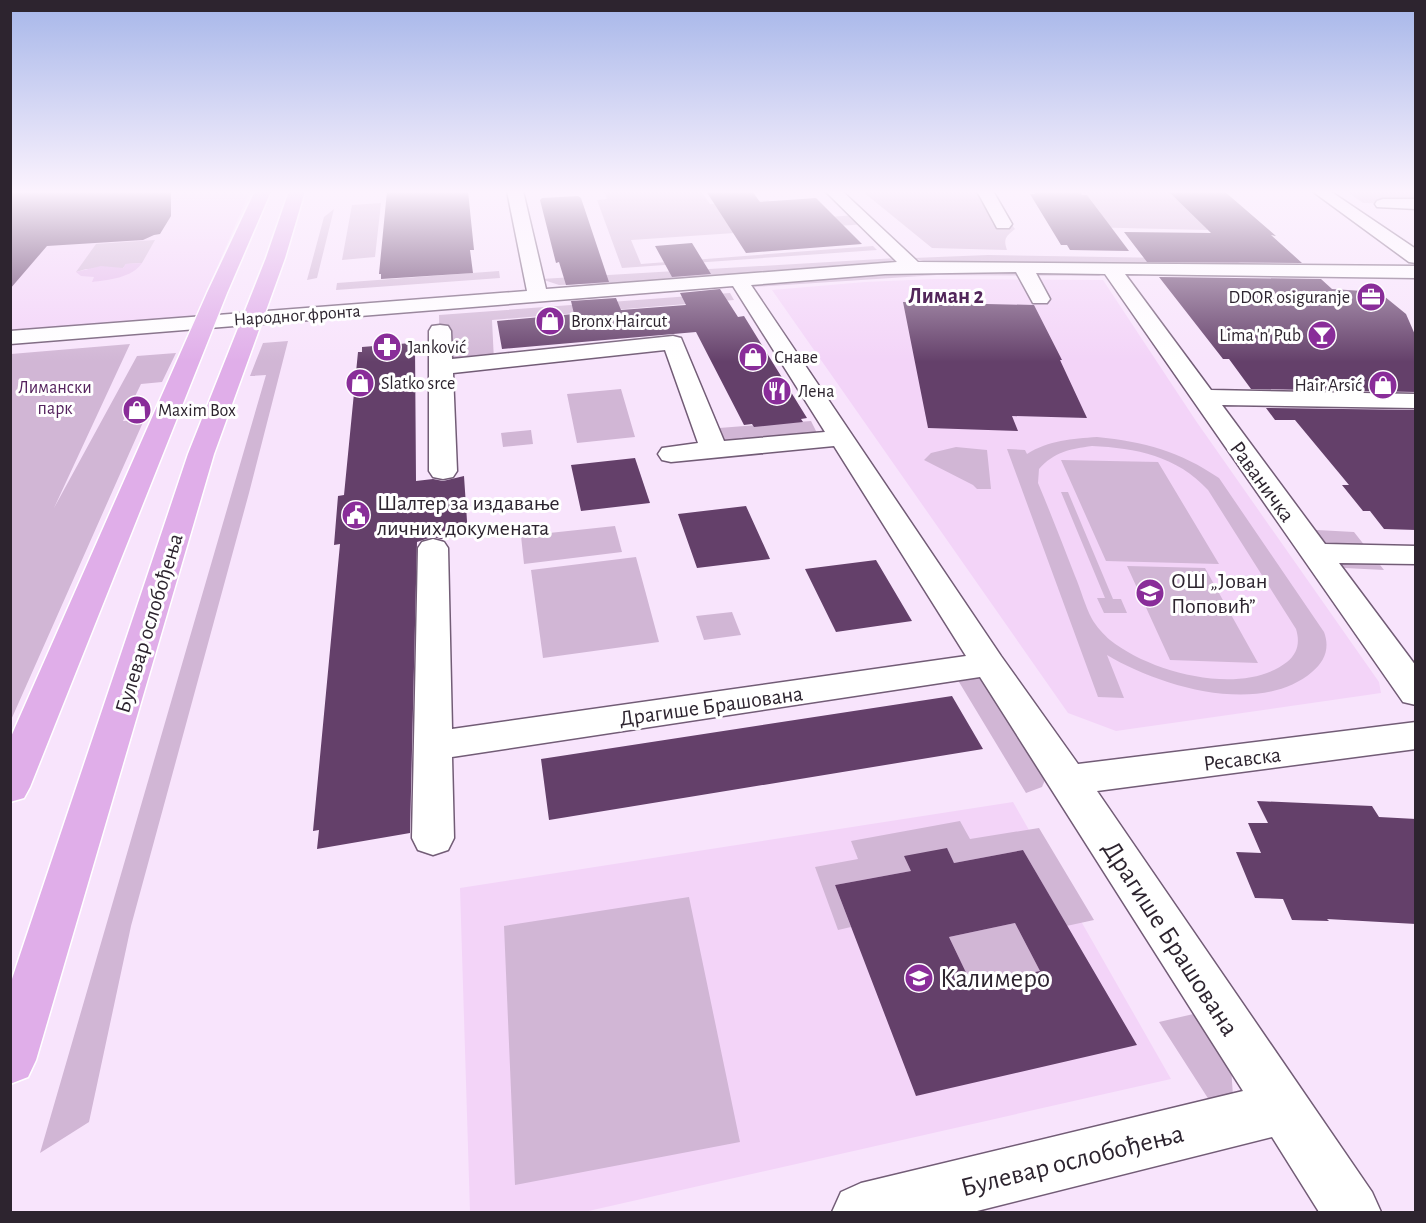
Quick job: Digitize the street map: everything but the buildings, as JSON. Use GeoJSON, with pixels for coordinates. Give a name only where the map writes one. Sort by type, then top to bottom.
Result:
{"type":"FeatureCollection","features":[{"type":"Feature","properties":{"kind":"main road"},"geometry":{"type":"LineString","coordinates":[[10,787],[63,657],[238,248]]}},
{"type":"Feature","properties":{"kind":"main road","name":"Булевар ослобођења"},"geometry":{"type":"LineString","coordinates":[[10,1060],[201,452],[276,248]]}},
{"type":"Feature","properties":{"kind":"street"},"geometry":{"type":"LineString","coordinates":[[527,248],[536,289]]}},
{"type":"Feature","properties":{"kind":"street"},"geometry":{"type":"LineString","coordinates":[[893,248],[913,267]]}},
{"type":"Feature","properties":{"kind":"street"},"geometry":{"type":"LineString","coordinates":[[1402,248],[1416,258]]}},
{"type":"Feature","properties":{"kind":"street","name":"Народног фронта"},"geometry":{"type":"LineString","coordinates":[[10,324],[208,316],[526,297],[584,290],[913,267],[1416,272]]}},
{"type":"Feature","properties":{"kind":"street"},"geometry":{"type":"LineString","coordinates":[[1023,267],[1041,299]]}},
{"type":"Feature","properties":{"kind":"street","name":"Раваничка"},"geometry":{"type":"LineString","coordinates":[[1111,268],[1416,693]]}},
{"type":"Feature","properties":{"kind":"street","name":"Драгише Брашована"},"geometry":{"type":"LineString","coordinates":[[738,279],[988,664],[1068,780],[1352,1212]]}},
{"type":"Feature","properties":{"kind":"street","name":"Народног фронта"},"geometry":{"type":"LineString","coordinates":[[253,313],[536,289],[584,290]]}},
{"type":"Feature","properties":{"kind":"street","name":"Народног фронта"},"geometry":{"type":"LineString","coordinates":[[10,338],[208,316]]}},
{"type":"Feature","properties":{"kind":"street"},"geometry":{"type":"LineString","coordinates":[[440,331],[443,471]]}},
{"type":"Feature","properties":{"kind":"street"},"geometry":{"type":"LineString","coordinates":[[441,367],[673,343],[714,450]]}},
{"type":"Feature","properties":{"kind":"street"},"geometry":{"type":"LineString","coordinates":[[1204,397],[1416,401]]}},
{"type":"Feature","properties":{"kind":"street"},"geometry":{"type":"LineString","coordinates":[[671,454],[841,438]]}},
{"type":"Feature","properties":{"kind":"street"},"geometry":{"type":"LineString","coordinates":[[433,548],[433,838]]}},
{"type":"Feature","properties":{"kind":"street"},"geometry":{"type":"LineString","coordinates":[[1315,553],[1416,555]]}},
{"type":"Feature","properties":{"kind":"street","name":"Драгише Брашована"},"geometry":{"type":"LineString","coordinates":[[433,746],[988,664]]}},
{"type":"Feature","properties":{"kind":"street","name":"Ресавска"},"geometry":{"type":"LineString","coordinates":[[1068,780],[1416,735]]}},
{"type":"Feature","properties":{"kind":"street","name":"Булевар ослобођења"},"geometry":{"type":"LineString","coordinates":[[861,1212],[1283,1108]]}},
{"type":"Feature","properties":{"kind":"shaded area"},"geometry":{"type":"Polygon","coordinates":[[[11,248],[225,248],[190,330],[11,345],[11,248]]]}},
{"type":"Feature","properties":{"kind":"shaded area"},"geometry":{"type":"Polygon","coordinates":[[[142,263],[126,275],[92,282],[94,277],[81,276],[76,272],[101,266],[123,268],[126,264],[142,263]]]}},
{"type":"Feature","properties":{"kind":"shaded area","name":"ОШ „Јован Поповић”"},"geometry":{"type":"Polygon","coordinates":[[[934,279],[1103,280],[1196,421],[1379,682],[1381,693],[1116,731],[1068,713],[772,290],[934,279]]]}},
{"type":"Feature","properties":{"kind":"shaded area"},"geometry":{"type":"Polygon","coordinates":[[[1013,802],[1171,1079],[584,1212],[470,1212],[460,888],[1013,802]]]}},
{"type":"Feature","properties":{"kind":"green space"},"geometry":{"type":"Polygon","coordinates":[[[93,248],[150,248],[142,263],[126,264],[123,268],[86,269],[76,272],[93,248]]]}},
{"type":"Feature","properties":{"kind":"green space"},"geometry":{"type":"Polygon","coordinates":[[[316,248],[324,248],[317,278],[307,280],[316,248]]]}},
{"type":"Feature","properties":{"kind":"green space"},"geometry":{"type":"Polygon","coordinates":[[[344,248],[376,248],[375,257],[342,260],[344,248]]]}},
{"type":"Feature","properties":{"kind":"green space"},"geometry":{"type":"Polygon","coordinates":[[[615,248],[634,248],[641,264],[846,248],[875,248],[877,250],[622,268],[615,248]]]}},
{"type":"Feature","properties":{"kind":"green space"},"geometry":{"type":"Polygon","coordinates":[[[935,248],[1006,248],[1007,250],[935,248]]]}},
{"type":"Feature","properties":{"kind":"green space"},"geometry":{"type":"Polygon","coordinates":[[[988,255],[1229,259],[1244,264],[930,263],[913,258],[988,255]]]}},
{"type":"Feature","properties":{"kind":"green space"},"geometry":{"type":"Polygon","coordinates":[[[897,258],[890,263],[617,283],[559,285],[541,279],[897,258]]]}},
{"type":"Feature","properties":{"kind":"green space"},"geometry":{"type":"Polygon","coordinates":[[[499,271],[500,278],[336,290],[337,283],[499,271]]]}},
{"type":"Feature","properties":{"kind":"green space"},"geometry":{"type":"Polygon","coordinates":[[[894,271],[1093,272],[1101,276],[937,275],[753,287],[750,281],[894,271]]]}},
{"type":"Feature","properties":{"kind":"green space"},"geometry":{"type":"Polygon","coordinates":[[[730,293],[734,300],[492,320],[494,361],[440,367],[439,315],[730,293]]]}},
{"type":"Feature","properties":{"kind":"green space"},"geometry":{"type":"Polygon","coordinates":[[[288,341],[131,926],[89,1122],[40,1153],[266,375],[250,376],[263,343],[288,341]]]}},
{"type":"Feature","properties":{"kind":"green space","name":"Лимански парк"},"geometry":{"type":"Polygon","coordinates":[[[130,344],[54,508],[137,356],[176,353],[162,382],[141,384],[123,421],[144,420],[11,720],[11,354],[130,344]]]}},
{"type":"Feature","properties":{"kind":"green space"},"geometry":{"type":"Polygon","coordinates":[[[621,389],[635,437],[577,443],[567,394],[621,389]]]}},
{"type":"Feature","properties":{"kind":"green space"},"geometry":{"type":"Polygon","coordinates":[[[811,421],[817,433],[725,441],[719,428],[811,421]]]}},
{"type":"Feature","properties":{"kind":"green space"},"geometry":{"type":"Polygon","coordinates":[[[531,430],[533,444],[503,447],[501,433],[531,430]]]}},
{"type":"Feature","properties":{"kind":"green space"},"geometry":{"type":"Polygon","coordinates":[[[1097,437],[1161,449],[1190,461],[1219,478],[1324,632],[1325,654],[1312,672],[1290,685],[1265,693],[1238,695],[1181,686],[1154,677],[1107,655],[1124,698],[1098,697],[1007,449],[1025,450],[1027,454],[1052,443],[1097,437]],[[1092,446],[1070,450],[1045,463],[1039,469],[1038,483],[1087,609],[1098,627],[1110,640],[1128,652],[1172,671],[1197,676],[1222,679],[1246,678],[1268,672],[1287,662],[1294,655],[1297,647],[1296,629],[1208,490],[1183,469],[1155,456],[1124,449],[1092,446]]]}},
{"type":"Feature","properties":{"kind":"green space"},"geometry":{"type":"Polygon","coordinates":[[[956,447],[987,450],[991,489],[977,489],[924,460],[931,453],[956,447]]]}},
{"type":"Feature","properties":{"kind":"green space"},"geometry":{"type":"Polygon","coordinates":[[[1061,460],[1158,462],[1219,564],[1106,561],[1061,460]]]}},
{"type":"Feature","properties":{"kind":"green space"},"geometry":{"type":"Polygon","coordinates":[[[1061,492],[1068,492],[1113,599],[1121,599],[1127,613],[1104,613],[1097,598],[1105,598],[1061,492]]]}},
{"type":"Feature","properties":{"kind":"green space"},"geometry":{"type":"Polygon","coordinates":[[[615,526],[622,552],[524,564],[521,536],[615,526]]]}},
{"type":"Feature","properties":{"kind":"green space"},"geometry":{"type":"Polygon","coordinates":[[[1298,529],[1354,532],[1384,570],[1325,567],[1298,529]]]}},
{"type":"Feature","properties":{"kind":"green space"},"geometry":{"type":"Polygon","coordinates":[[[636,557],[659,642],[543,658],[531,570],[636,557]]]}},
{"type":"Feature","properties":{"kind":"green space"},"geometry":{"type":"Polygon","coordinates":[[[1127,566],[1205,568],[1258,663],[1170,660],[1127,566]]]}},
{"type":"Feature","properties":{"kind":"green space"},"geometry":{"type":"Polygon","coordinates":[[[732,612],[741,635],[704,640],[696,616],[732,612]]]}},
{"type":"Feature","properties":{"kind":"green space"},"geometry":{"type":"Polygon","coordinates":[[[980,673],[1047,775],[1042,787],[1026,793],[956,677],[980,673]]]}},
{"type":"Feature","properties":{"kind":"green space"},"geometry":{"type":"Polygon","coordinates":[[[960,821],[970,839],[1039,828],[1094,920],[1048,930],[1060,914],[1023,850],[954,863],[947,849],[911,871],[835,885],[851,927],[838,930],[815,867],[858,859],[851,841],[960,821]]]}},
{"type":"Feature","properties":{"kind":"green space"},"geometry":{"type":"Polygon","coordinates":[[[689,897],[740,1142],[515,1185],[504,926],[689,897]]]}},
{"type":"Feature","properties":{"kind":"green space"},"geometry":{"type":"Polygon","coordinates":[[[1015,923],[1040,971],[972,985],[949,937],[1015,923]]]}},
{"type":"Feature","properties":{"kind":"green space"},"geometry":{"type":"Polygon","coordinates":[[[1202,1012],[1230,1052],[1233,1096],[1211,1103],[1159,1022],[1202,1012]]]}},
{"type":"Feature","properties":{"kind":"place","name":"DDOR osiguranje"},"geometry":{"type":"Point","coordinates":[1371,297]}},
{"type":"Feature","properties":{"kind":"place","name":"Bronx Haircut"},"geometry":{"type":"Point","coordinates":[550,321]}},
{"type":"Feature","properties":{"kind":"place","name":"Lima 'n' Pub"},"geometry":{"type":"Point","coordinates":[1322,335]}},
{"type":"Feature","properties":{"kind":"place","name":"Janković"},"geometry":{"type":"Point","coordinates":[387,347]}},
{"type":"Feature","properties":{"kind":"place","name":"Снаве"},"geometry":{"type":"Point","coordinates":[753,357]}},
{"type":"Feature","properties":{"kind":"place","name":"Slatko srce"},"geometry":{"type":"Point","coordinates":[360,383]}},
{"type":"Feature","properties":{"kind":"place","name":"Hair Arsić"},"geometry":{"type":"Point","coordinates":[1383,385]}},
{"type":"Feature","properties":{"kind":"place","name":"Лена"},"geometry":{"type":"Point","coordinates":[777,391]}},
{"type":"Feature","properties":{"kind":"place","name":"Maxim Box"},"geometry":{"type":"Point","coordinates":[137,410]}},
{"type":"Feature","properties":{"kind":"place","name":"Шалтер за издавање личних докумената"},"geometry":{"type":"Point","coordinates":[356,515]}},
{"type":"Feature","properties":{"kind":"place","name":"ОШ „Јован Поповић”"},"geometry":{"type":"Point","coordinates":[1150,593]}},
{"type":"Feature","properties":{"kind":"place","name":"Калимеро"},"geometry":{"type":"Point","coordinates":[919,978]}},
{"type":"Feature","properties":{"kind":"district","name":"Лиман 2"},"geometry":{"type":"Point","coordinates":[946,295]}}]}
